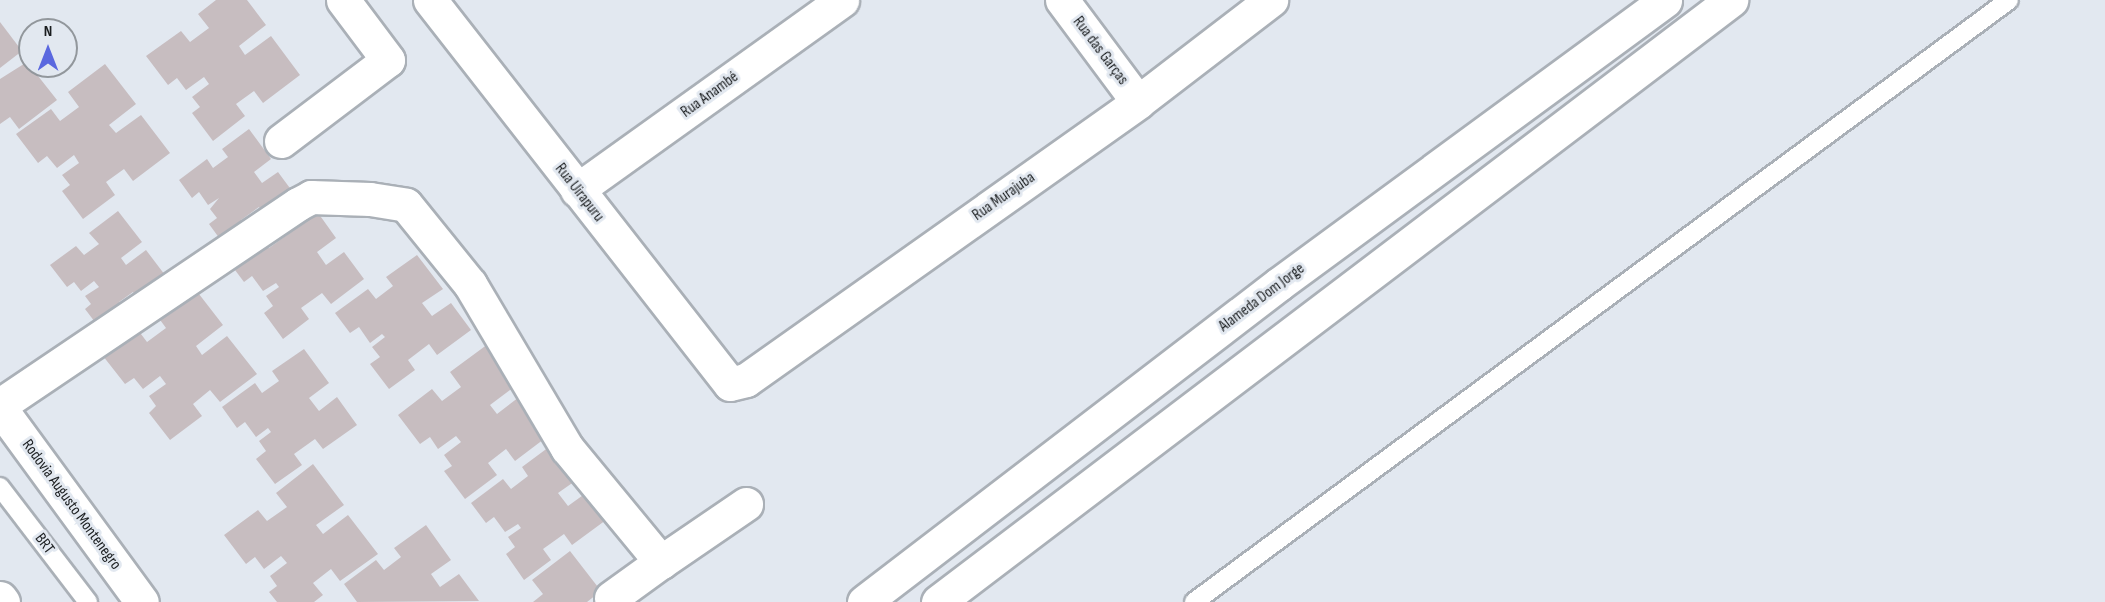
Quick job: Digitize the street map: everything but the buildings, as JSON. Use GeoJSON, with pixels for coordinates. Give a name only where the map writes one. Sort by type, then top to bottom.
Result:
{"type":"FeatureCollection","features":[{"type":"Feature","properties":{"kind":"street"},"geometry":{"type":"LineString","coordinates":[[281,141],[388,60],[343,0]]}},
{"type":"Feature","properties":{"kind":"street","name":"Rua Uirapuru"},"geometry":{"type":"LineString","coordinates":[[430,0],[729,384]]}},
{"type":"Feature","properties":{"kind":"street","name":"Rua Anambé"},"geometry":{"type":"LineString","coordinates":[[577,190],[842,0]]}},
{"type":"Feature","properties":{"kind":"street","name":"Rua das Garças"},"geometry":{"type":"LineString","coordinates":[[1062,0],[1138,102]]}},
{"type":"Feature","properties":{"kind":"street","name":"Rua Murajuba"},"geometry":{"type":"LineString","coordinates":[[729,384],[746,380],[1138,102],[1271,0]]}},
{"type":"Feature","properties":{"kind":"street","name":"Alameda Dom Jorge"},"geometry":{"type":"LineString","coordinates":[[864,602],[1269,291],[1665,0]]}},
{"type":"Feature","properties":{"kind":"street"},"geometry":{"type":"LineString","coordinates":[[938,602],[1731,0]]}},
{"type":"Feature","properties":{"kind":"street"},"geometry":{"type":"LineString","coordinates":[[0,407],[311,197],[406,206],[470,284],[567,448],[661,561]]}},
{"type":"Feature","properties":{"kind":"street","name":"Rodovia Augusto Montenegro"},"geometry":{"type":"LineString","coordinates":[[0,407],[142,602]]}},
{"type":"Feature","properties":{"kind":"street"},"geometry":{"type":"LineString","coordinates":[[611,598],[746,504]]}},
{"type":"Feature","properties":{"kind":"street"},"geometry":{"type":"LineString","coordinates":[[0,598],[3,602]]}},
{"type":"Feature","properties":{"kind":"lane"},"geometry":{"type":"LineString","coordinates":[[1194,602],[2009,0]]}},
{"type":"Feature","properties":{"kind":"lane","name":"BRT"},"geometry":{"type":"LineString","coordinates":[[0,487],[88,602]]}}]}
